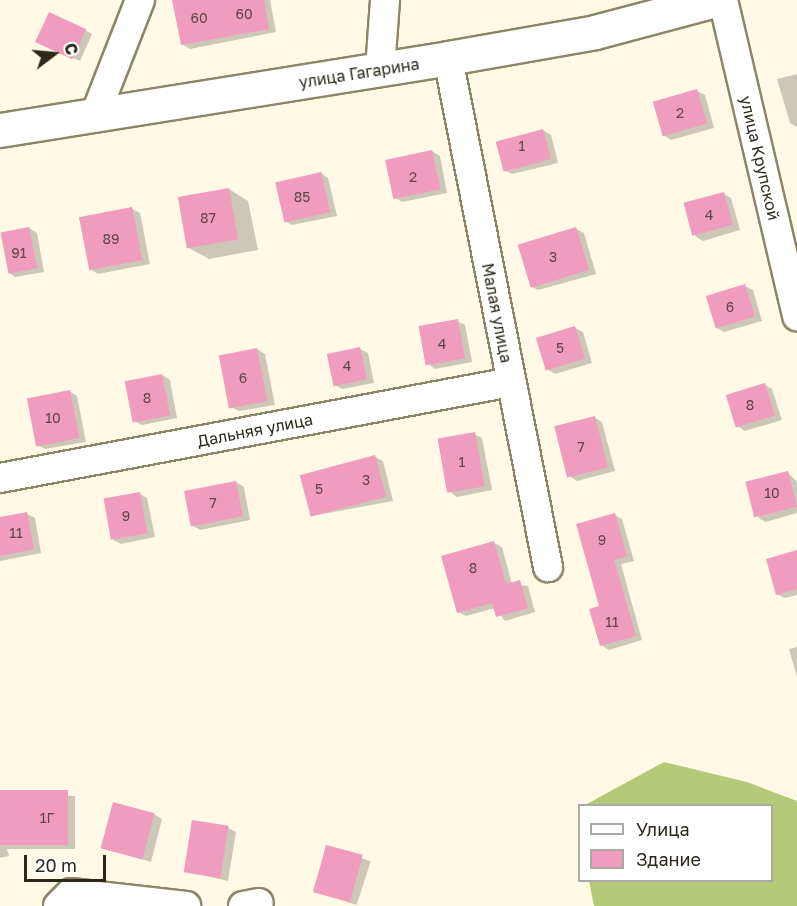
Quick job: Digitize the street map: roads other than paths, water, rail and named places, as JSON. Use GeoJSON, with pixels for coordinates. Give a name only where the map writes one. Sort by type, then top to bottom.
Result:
{"type":"FeatureCollection","features":[{"type":"Feature","properties":{"kind":"main road","name":"улица Гагарина"},"geometry":{"type":"LineString","coordinates":[[0,130],[380,70],[595,32],[716,0]]}},
{"type":"Feature","properties":{"kind":"street"},"geometry":{"type":"LineString","coordinates":[[96,115],[106,76],[140,0]]}},
{"type":"Feature","properties":{"kind":"street"},"geometry":{"type":"LineString","coordinates":[[380,70],[385,0]]}},
{"type":"Feature","properties":{"kind":"street","name":"улица Крупской"},"geometry":{"type":"LineString","coordinates":[[723,0],[797,316]]}},
{"type":"Feature","properties":{"kind":"street","name":"Малая улица"},"geometry":{"type":"LineString","coordinates":[[448,58],[548,567]]}},
{"type":"Feature","properties":{"kind":"street","name":"Дальняя улица"},"geometry":{"type":"LineString","coordinates":[[0,478],[511,382]]}},
{"type":"Feature","properties":{"kind":"street"},"geometry":{"type":"LineString","coordinates":[[58,906],[71,892],[186,906]]}}]}
